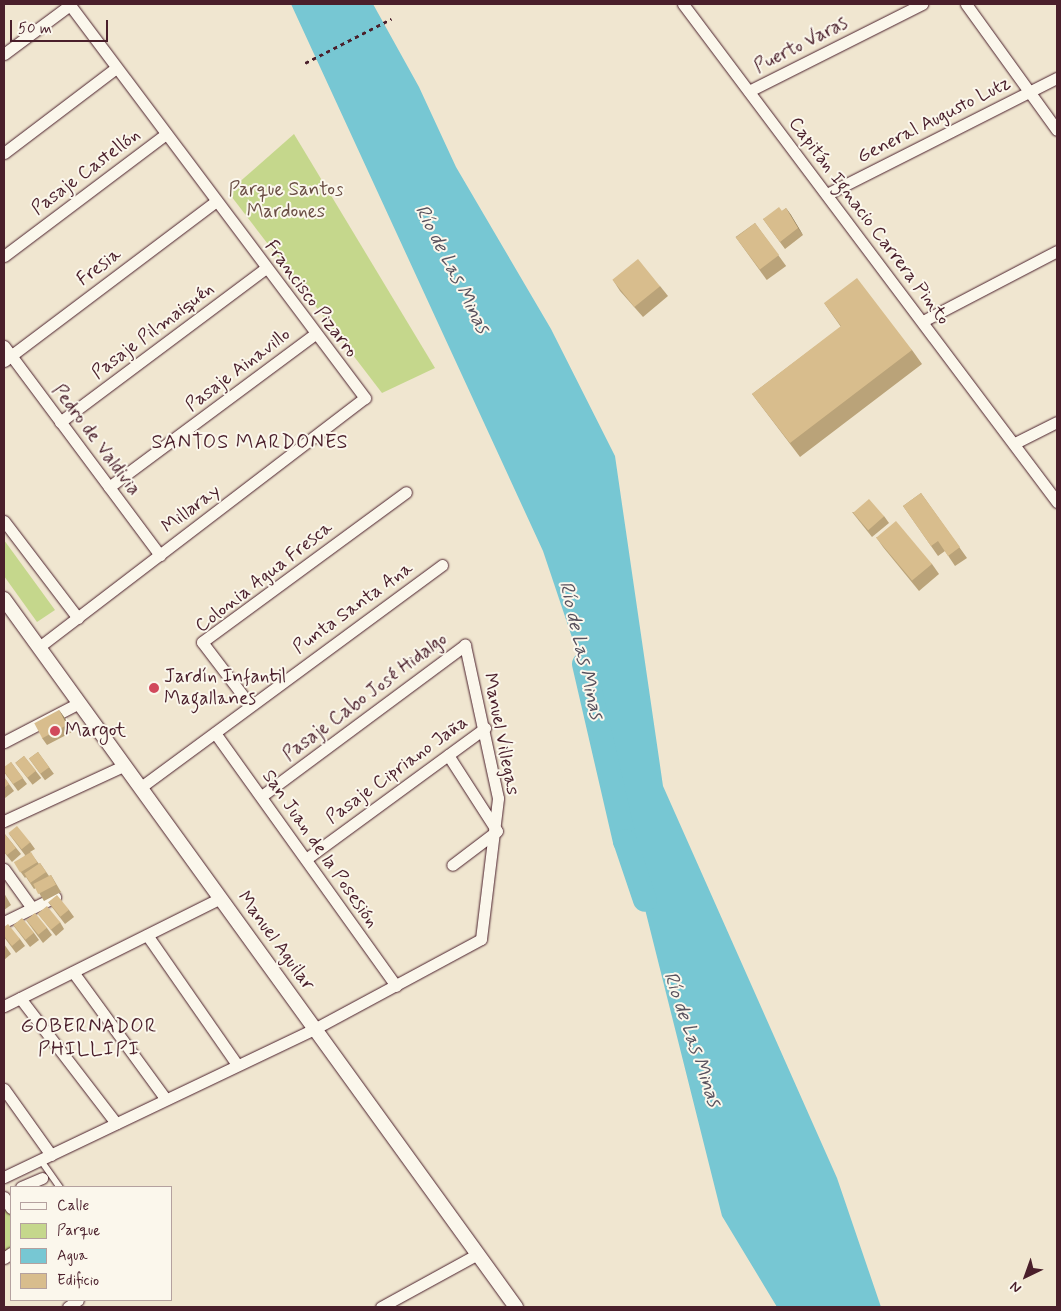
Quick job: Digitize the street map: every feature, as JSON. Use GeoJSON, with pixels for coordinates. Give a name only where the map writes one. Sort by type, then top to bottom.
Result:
{"type":"FeatureCollection","features":[{"type":"Feature","properties":{"kind":"street"},"geometry":{"type":"LineString","coordinates":[[4,54],[70,4]]}},
{"type":"Feature","properties":{"kind":"street","name":"Francisco Pizarro"},"geometry":{"type":"LineString","coordinates":[[70,4],[315,334],[365,398]]}},
{"type":"Feature","properties":{"kind":"street","name":"Capitán Ignacio Carrera Pinto"},"geometry":{"type":"LineString","coordinates":[[683,4],[1015,443],[1057,502]]}},
{"type":"Feature","properties":{"kind":"street","name":"Puerto Varas"},"geometry":{"type":"LineString","coordinates":[[749,91],[922,4]]}},
{"type":"Feature","properties":{"kind":"street"},"geometry":{"type":"LineString","coordinates":[[966,4],[1057,130]]}},
{"type":"Feature","properties":{"kind":"street"},"geometry":{"type":"LineString","coordinates":[[4,153],[116,68]]}},
{"type":"Feature","properties":{"kind":"street","name":"General Augusto Lutz"},"geometry":{"type":"LineString","coordinates":[[827,194],[1057,78]]}},
{"type":"Feature","properties":{"kind":"street","name":"Pasaje Castellón"},"geometry":{"type":"LineString","coordinates":[[4,256],[166,134]]}},
{"type":"Feature","properties":{"kind":"street","name":"Fresia"},"geometry":{"type":"LineString","coordinates":[[6,354],[216,201]]}},
{"type":"Feature","properties":{"kind":"street"},"geometry":{"type":"LineString","coordinates":[[923,321],[1057,250]]}},
{"type":"Feature","properties":{"kind":"street","name":"Pasaje Pilmaiquén"},"geometry":{"type":"LineString","coordinates":[[60,422],[266,268]]}},
{"type":"Feature","properties":{"kind":"street","name":"Pasaje Ainavillo"},"geometry":{"type":"LineString","coordinates":[[109,487],[315,334]]}},
{"type":"Feature","properties":{"kind":"street","name":"Pedro de Valdivia"},"geometry":{"type":"LineString","coordinates":[[6,354],[60,422],[160,555]]}},
{"type":"Feature","properties":{"kind":"street","name":"Millaray"},"geometry":{"type":"LineString","coordinates":[[39,647],[365,398]]}},
{"type":"Feature","properties":{"kind":"street"},"geometry":{"type":"LineString","coordinates":[[1015,443],[1057,422]]}},
{"type":"Feature","properties":{"kind":"street","name":"Colonia Agua Fresca"},"geometry":{"type":"LineString","coordinates":[[250,705],[202,642],[406,492]]}},
{"type":"Feature","properties":{"kind":"street"},"geometry":{"type":"LineString","coordinates":[[4,521],[78,618]]}},
{"type":"Feature","properties":{"kind":"street","name":"Punta Santa Ana"},"geometry":{"type":"LineString","coordinates":[[141,787],[442,565]]}},
{"type":"Feature","properties":{"kind":"street","name":"Manuel Aguilar"},"geometry":{"type":"LineString","coordinates":[[4,599],[516,1307]]}},
{"type":"Feature","properties":{"kind":"street","name":"Manuel Villegas"},"geometry":{"type":"LineString","coordinates":[[396,986],[481,939],[498,831],[498,798],[465,645]]}},
{"type":"Feature","properties":{"kind":"street","name":"Pasaje Cabo José Hidalgo"},"geometry":{"type":"LineString","coordinates":[[262,796],[465,645]]}},
{"type":"Feature","properties":{"kind":"street"},"geometry":{"type":"LineString","coordinates":[[4,742],[80,703]]}},
{"type":"Feature","properties":{"kind":"street","name":"Pasaje Cipriano Jaña"},"geometry":{"type":"LineString","coordinates":[[306,859],[484,728]]}},
{"type":"Feature","properties":{"kind":"street","name":"San Juan de la Posesión"},"geometry":{"type":"LineString","coordinates":[[215,732],[396,986]]}},
{"type":"Feature","properties":{"kind":"street","name":"Manuel Villegas"},"geometry":{"type":"LineString","coordinates":[[448,755],[498,831]]}},
{"type":"Feature","properties":{"kind":"street"},"geometry":{"type":"LineString","coordinates":[[4,821],[125,765]]}},
{"type":"Feature","properties":{"kind":"street"},"geometry":{"type":"LineString","coordinates":[[452,865],[498,831]]}},
{"type":"Feature","properties":{"kind":"street"},"geometry":{"type":"LineString","coordinates":[[4,869],[32,908]]}},
{"type":"Feature","properties":{"kind":"street"},"geometry":{"type":"LineString","coordinates":[[4,922],[55,897]]}},
{"type":"Feature","properties":{"kind":"street"},"geometry":{"type":"LineString","coordinates":[[4,1006],[221,898]]}},
{"type":"Feature","properties":{"kind":"street"},"geometry":{"type":"LineString","coordinates":[[147,935],[236,1063]]}},
{"type":"Feature","properties":{"kind":"street"},"geometry":{"type":"LineString","coordinates":[[73,972],[165,1098]]}},
{"type":"Feature","properties":{"kind":"street"},"geometry":{"type":"LineString","coordinates":[[4,1177],[236,1063],[316,1028],[396,986]]}},
{"type":"Feature","properties":{"kind":"street"},"geometry":{"type":"LineString","coordinates":[[20,998],[116,1123]]}},
{"type":"Feature","properties":{"kind":"street"},"geometry":{"type":"LineString","coordinates":[[4,1089],[46,1158]]}},
{"type":"Feature","properties":{"kind":"street"},"geometry":{"type":"LineString","coordinates":[[23,1186],[42,1178]]}},
{"type":"Feature","properties":{"kind":"street"},"geometry":{"type":"LineString","coordinates":[[381,1307],[478,1254]]}},
{"type":"Feature","properties":{"kind":"lane"},"geometry":{"type":"LineString","coordinates":[[46,1158],[60,1186]]}},
{"type":"Feature","properties":{"kind":"path"},"geometry":{"type":"LineString","coordinates":[[305,63],[391,19]]}},
{"type":"Feature","properties":{"kind":"green space","name":"Parque Santos Mardones"},"geometry":{"type":"Polygon","coordinates":[[[294,134],[435,368],[382,393],[228,192],[294,134]]]}},
{"type":"Feature","properties":{"kind":"green space"},"geometry":{"type":"Polygon","coordinates":[[[4,540],[55,610],[37,622],[4,576],[4,540]]]}},
{"type":"Feature","properties":{"kind":"green space"},"geometry":{"type":"Polygon","coordinates":[[[4,1203],[10,1212],[10,1249],[4,1253],[4,1203]]]}},
{"type":"Feature","properties":{"kind":"water"},"geometry":{"type":"Polygon","coordinates":[[[291,4],[373,4],[419,87],[456,167],[551,329],[615,456],[663,786],[837,1178],[881,1307],[777,1307],[722,1216],[591,694],[543,551],[291,4]]]}},
{"type":"Feature","properties":{"kind":"building"},"geometry":{"type":"Polygon","coordinates":[[[779,207],[782,211],[786,208],[798,228],[780,242],[763,219],[779,207]]]}},
{"type":"Feature","properties":{"kind":"building"},"geometry":{"type":"Polygon","coordinates":[[[755,223],[779,255],[760,269],[736,237],[755,223]]]}},
{"type":"Feature","properties":{"kind":"building"},"geometry":{"type":"Polygon","coordinates":[[[638,259],[660,286],[634,307],[612,280],[638,259]]]}},
{"type":"Feature","properties":{"kind":"building"},"geometry":{"type":"Polygon","coordinates":[[[857,278],[912,350],[790,443],[752,394],[841,326],[824,303],[857,278]]]}},
{"type":"Feature","properties":{"kind":"building"},"geometry":{"type":"Polygon","coordinates":[[[921,493],[960,547],[948,556],[938,541],[931,546],[903,506],[921,493]]]}},
{"type":"Feature","properties":{"kind":"building"},"geometry":{"type":"Polygon","coordinates":[[[869,499],[884,516],[868,530],[853,513],[869,499]]]}},
{"type":"Feature","properties":{"kind":"building"},"geometry":{"type":"Polygon","coordinates":[[[896,521],[932,564],[912,581],[876,538],[896,521]]]}},
{"type":"Feature","properties":{"kind":"building"},"geometry":{"type":"Polygon","coordinates":[[[59,710],[67,725],[42,738],[34,723],[59,710]]]}},
{"type":"Feature","properties":{"kind":"building"},"geometry":{"type":"Polygon","coordinates":[[[38,752],[49,767],[40,774],[29,758],[38,752]]]}},
{"type":"Feature","properties":{"kind":"building"},"geometry":{"type":"Polygon","coordinates":[[[24,756],[36,771],[27,778],[15,763],[24,756]]]}},
{"type":"Feature","properties":{"kind":"building"},"geometry":{"type":"Polygon","coordinates":[[[11,762],[23,778],[13,784],[4,771],[4,767],[11,762]]]}},
{"type":"Feature","properties":{"kind":"building"},"geometry":{"type":"Polygon","coordinates":[[[4,777],[9,784],[4,788],[4,777]]]}},
{"type":"Feature","properties":{"kind":"building"},"geometry":{"type":"Polygon","coordinates":[[[17,826],[30,842],[22,849],[8,833],[17,826]]]}},
{"type":"Feature","properties":{"kind":"building"},"geometry":{"type":"Polygon","coordinates":[[[4,833],[16,848],[7,855],[4,851],[4,833]]]}},
{"type":"Feature","properties":{"kind":"building"},"geometry":{"type":"Polygon","coordinates":[[[31,852],[37,862],[20,873],[14,862],[31,852]]]}},
{"type":"Feature","properties":{"kind":"building"},"geometry":{"type":"Polygon","coordinates":[[[40,863],[46,872],[30,883],[24,874],[40,863]]]}},
{"type":"Feature","properties":{"kind":"building"},"geometry":{"type":"Polygon","coordinates":[[[51,875],[56,885],[38,894],[33,884],[51,875]]]}},
{"type":"Feature","properties":{"kind":"building"},"geometry":{"type":"Polygon","coordinates":[[[57,895],[69,910],[60,917],[48,902],[57,895]]]}},
{"type":"Feature","properties":{"kind":"building"},"geometry":{"type":"Polygon","coordinates":[[[47,906],[60,922],[51,930],[38,914],[47,906]]]}},
{"type":"Feature","properties":{"kind":"building"},"geometry":{"type":"Polygon","coordinates":[[[35,913],[47,928],[38,935],[26,920],[35,913]]]}},
{"type":"Feature","properties":{"kind":"building"},"geometry":{"type":"Polygon","coordinates":[[[22,918],[34,933],[25,940],[13,925],[22,918]]]}},
{"type":"Feature","properties":{"kind":"building"},"geometry":{"type":"Polygon","coordinates":[[[8,924],[20,939],[12,946],[4,936],[4,927],[8,924]]]}},
{"type":"Feature","properties":{"kind":"waterway","name":"Río de Las Minas"},"geometry":{"type":"LineString","coordinates":[[584,664],[625,841],[645,900]]}},
{"type":"Feature","properties":{"kind":"place","name":"Jardín Infantil Magallanes"},"geometry":{"type":"Point","coordinates":[154,688]}},
{"type":"Feature","properties":{"kind":"place","name":"Margot"},"geometry":{"type":"Point","coordinates":[55,731]}},
{"type":"Feature","properties":{"kind":"district","name":"SANTOS MARDONES"},"geometry":{"type":"Point","coordinates":[250,442]}},
{"type":"Feature","properties":{"kind":"district","name":"GOBERNADOR PHILLIPI"},"geometry":{"type":"Point","coordinates":[89,1038]}}]}
